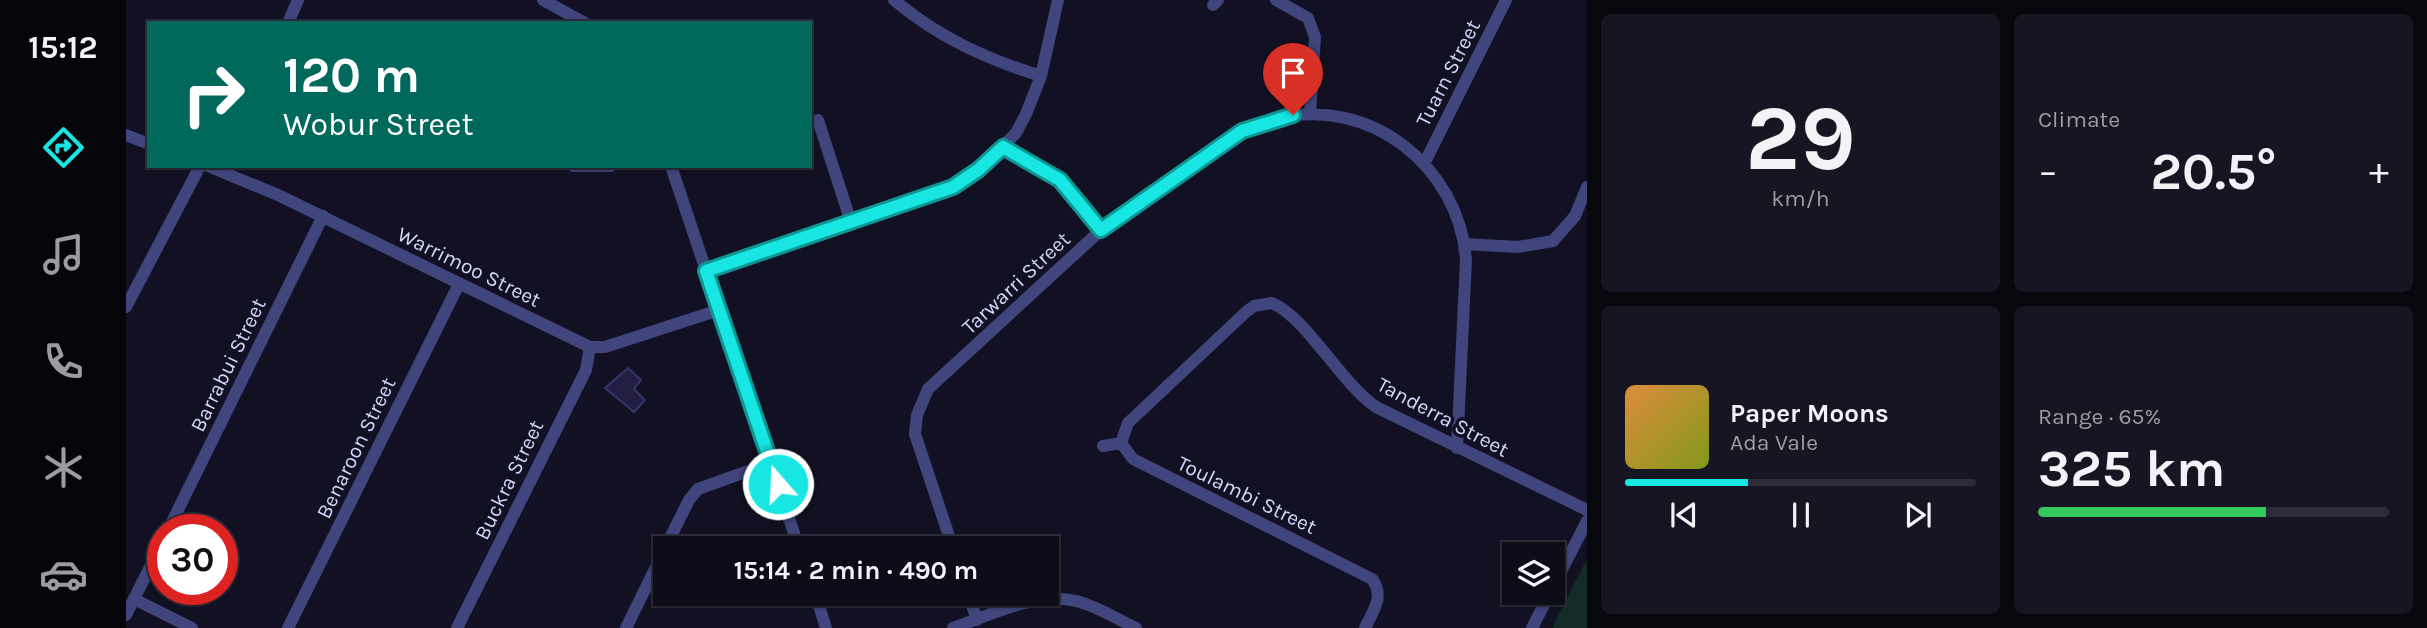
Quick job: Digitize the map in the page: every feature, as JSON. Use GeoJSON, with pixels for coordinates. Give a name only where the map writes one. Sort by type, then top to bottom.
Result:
{"type":"FeatureCollection","features":[{"type":"Feature","properties":{"kind":"street"},"geometry":{"type":"LineString","coordinates":[[289,21],[298,0]]}},
{"type":"Feature","properties":{"kind":"street"},"geometry":{"type":"LineString","coordinates":[[543,0],[581,21]]}},
{"type":"Feature","properties":{"kind":"street"},"geometry":{"type":"LineString","coordinates":[[894,0],[937,33],[1002,64],[1041,76]]}},
{"type":"Feature","properties":{"kind":"street"},"geometry":{"type":"LineString","coordinates":[[706,271],[953,187],[978,170],[1003,147],[1026,114],[1041,76],[1058,0]]}},
{"type":"Feature","properties":{"kind":"street"},"geometry":{"type":"LineString","coordinates":[[1276,0],[1308,18],[1315,37],[1310,114]]}},
{"type":"Feature","properties":{"kind":"street","name":"Tuarn Street"},"geometry":{"type":"LineString","coordinates":[[1425,162],[1506,0]]}},
{"type":"Feature","properties":{"kind":"street","name":"Tarwarri Street"},"geometry":{"type":"LineString","coordinates":[[949,536],[915,434],[917,415],[928,389],[1101,230],[1242,131],[1276,118],[1310,114],[1343,117],[1377,128],[1425,162],[1449,198],[1465,244],[1457,448]]}},
{"type":"Feature","properties":{"kind":"street"},"geometry":{"type":"LineString","coordinates":[[818,120],[851,222]]}},
{"type":"Feature","properties":{"kind":"street"},"geometry":{"type":"LineString","coordinates":[[126,135],[147,143]]}},
{"type":"Feature","properties":{"kind":"street"},"geometry":{"type":"LineString","coordinates":[[1003,147],[1060,180],[1101,230]]}},
{"type":"Feature","properties":{"kind":"street"},"geometry":{"type":"LineString","coordinates":[[126,307],[199,168]]}},
{"type":"Feature","properties":{"kind":"street","name":"Warrimoo Street"},"geometry":{"type":"LineString","coordinates":[[217,168],[323,216],[590,347]]}},
{"type":"Feature","properties":{"kind":"street"},"geometry":{"type":"LineString","coordinates":[[672,168],[795,536]]}},
{"type":"Feature","properties":{"kind":"street"},"geometry":{"type":"LineString","coordinates":[[1465,244],[1518,247],[1553,241],[1575,216],[1587,187]]}},
{"type":"Feature","properties":{"kind":"street","name":"Barrabui Street"},"geometry":{"type":"LineString","coordinates":[[176,514],[323,216]]}},
{"type":"Feature","properties":{"kind":"street","name":"Benaroon Street"},"geometry":{"type":"LineString","coordinates":[[288,628],[459,284]]}},
{"type":"Feature","properties":{"kind":"street","name":"Tanderra Street"},"geometry":{"type":"LineString","coordinates":[[1121,443],[1128,424],[1246,312],[1254,306],[1272,303],[1291,315],[1362,397],[1457,448],[1587,510]]}},
{"type":"Feature","properties":{"kind":"street"},"geometry":{"type":"LineString","coordinates":[[590,347],[605,347],[719,310]]}},
{"type":"Feature","properties":{"kind":"street","name":"Buckra Street"},"geometry":{"type":"LineString","coordinates":[[457,628],[586,370],[590,347]]}},
{"type":"Feature","properties":{"kind":"street"},"geometry":{"type":"LineString","coordinates":[[1103,446],[1121,443]]}},
{"type":"Feature","properties":{"kind":"street","name":"Toulambi Street"},"geometry":{"type":"LineString","coordinates":[[1121,443],[1133,459],[1381,580],[1377,602],[1365,628]]}},
{"type":"Feature","properties":{"kind":"street"},"geometry":{"type":"LineString","coordinates":[[671,536],[689,500],[698,489],[771,463]]}},
{"type":"Feature","properties":{"kind":"street"},"geometry":{"type":"LineString","coordinates":[[1565,564],[1587,521]]}},
{"type":"Feature","properties":{"kind":"street"},"geometry":{"type":"LineString","coordinates":[[126,615],[147,573]]}},
{"type":"Feature","properties":{"kind":"street"},"geometry":{"type":"LineString","coordinates":[[626,628],[653,573]]}},
{"type":"Feature","properties":{"kind":"street"},"geometry":{"type":"LineString","coordinates":[[134,599],[192,628]]}},
{"type":"Feature","properties":{"kind":"street"},"geometry":{"type":"LineString","coordinates":[[953,628],[1037,601],[1067,599],[1087,604],[1136,628]]}},
{"type":"Feature","properties":{"kind":"street"},"geometry":{"type":"LineString","coordinates":[[1532,628],[1544,605]]}},
{"type":"Feature","properties":{"kind":"street"},"geometry":{"type":"LineString","coordinates":[[819,606],[826,628]]}},
{"type":"Feature","properties":{"kind":"street"},"geometry":{"type":"LineString","coordinates":[[972,606],[977,620]]}},
{"type":"Feature","properties":{"kind":"green space"},"geometry":{"type":"Polygon","coordinates":[[[1587,559],[1587,628],[1552,628],[1587,559]]]}},
{"type":"Feature","properties":{"kind":"building"},"geometry":{"type":"Polygon","coordinates":[[[628,368],[641,380],[634,389],[645,400],[634,412],[605,388],[628,368]]]}},
{"type":"Feature","properties":{"kind":"route"},"geometry":{"type":"LineString","coordinates":[[778,484],[706,271],[953,187],[978,170],[1003,147],[1060,180],[1101,230],[1242,131],[1259,123],[1293,115]]}}]}
